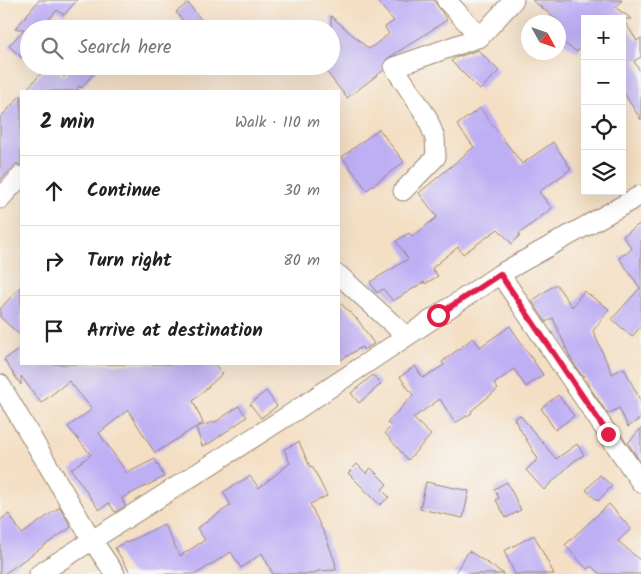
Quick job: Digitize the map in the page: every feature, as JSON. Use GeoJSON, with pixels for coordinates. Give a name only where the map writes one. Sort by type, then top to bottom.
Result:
{"type":"FeatureCollection","features":[{"type":"Feature","properties":{"kind":"street"},"geometry":{"type":"LineString","coordinates":[[446,0],[480,37]]}},
{"type":"Feature","properties":{"kind":"street"},"geometry":{"type":"LineString","coordinates":[[403,191],[436,157],[435,138],[427,117],[394,67],[480,37],[514,0]]}},
{"type":"Feature","properties":{"kind":"street"},"geometry":{"type":"LineString","coordinates":[[0,199],[20,177]]}},
{"type":"Feature","properties":{"kind":"street"},"geometry":{"type":"LineString","coordinates":[[39,574],[292,413],[500,274],[641,195]]}},
{"type":"Feature","properties":{"kind":"street"},"geometry":{"type":"LineString","coordinates":[[500,274],[641,483]]}},
{"type":"Feature","properties":{"kind":"street"},"geometry":{"type":"LineString","coordinates":[[340,276],[406,336]]}},
{"type":"Feature","properties":{"kind":"street"},"geometry":{"type":"LineString","coordinates":[[0,384],[92,540],[115,574]]}},
{"type":"Feature","properties":{"kind":"building"},"geometry":{"type":"Polygon","coordinates":[[[39,0],[77,0],[64,15],[57,10],[49,20],[22,20],[39,0]]]}},
{"type":"Feature","properties":{"kind":"building"},"geometry":{"type":"Polygon","coordinates":[[[376,0],[434,0],[447,20],[387,59],[383,66],[384,70],[347,98],[329,75],[340,75],[340,24],[369,49],[389,34],[385,27],[394,21],[376,0]]]}},
{"type":"Feature","properties":{"kind":"building"},"geometry":{"type":"Polygon","coordinates":[[[532,0],[622,0],[616,8],[632,19],[626,19],[626,15],[581,15],[581,46],[577,52],[566,44],[566,15],[551,15],[532,0]]]}},
{"type":"Feature","properties":{"kind":"building"},"geometry":{"type":"Polygon","coordinates":[[[188,3],[201,20],[182,20],[176,12],[188,3]]]}},
{"type":"Feature","properties":{"kind":"building"},"geometry":{"type":"Polygon","coordinates":[[[626,24],[637,41],[641,38],[641,57],[634,61],[641,73],[641,120],[626,96],[626,24]]]}},
{"type":"Feature","properties":{"kind":"building"},"geometry":{"type":"Polygon","coordinates":[[[20,34],[20,56],[9,46],[20,34]]]}},
{"type":"Feature","properties":{"kind":"building"},"geometry":{"type":"Polygon","coordinates":[[[478,50],[499,71],[480,90],[451,61],[478,50]]]}},
{"type":"Feature","properties":{"kind":"building"},"geometry":{"type":"Polygon","coordinates":[[[40,75],[62,75],[64,77],[66,75],[92,75],[81,88],[79,86],[78,90],[26,90],[40,75]]]}},
{"type":"Feature","properties":{"kind":"building"},"geometry":{"type":"Polygon","coordinates":[[[20,96],[20,165],[16,164],[0,181],[0,118],[20,96]]]}},
{"type":"Feature","properties":{"kind":"building"},"geometry":{"type":"Polygon","coordinates":[[[480,108],[522,164],[553,142],[571,169],[539,192],[552,208],[519,234],[512,244],[498,229],[463,254],[458,247],[432,268],[438,276],[425,284],[424,282],[393,301],[383,289],[377,293],[370,282],[408,259],[396,241],[409,233],[412,237],[437,217],[419,193],[474,147],[457,125],[480,108]]]}},
{"type":"Feature","properties":{"kind":"building"},"geometry":{"type":"Polygon","coordinates":[[[379,129],[404,162],[367,190],[342,157],[379,129]]]}},
{"type":"Feature","properties":{"kind":"building"},"geometry":{"type":"Polygon","coordinates":[[[641,223],[641,326],[632,337],[612,319],[640,288],[619,258],[632,249],[623,236],[641,223]]]}},
{"type":"Feature","properties":{"kind":"building"},"geometry":{"type":"Polygon","coordinates":[[[556,284],[572,307],[584,291],[609,309],[593,331],[612,374],[624,368],[641,402],[641,418],[628,427],[619,408],[608,414],[590,388],[584,375],[582,376],[570,357],[553,318],[546,322],[532,301],[556,284]]]}},
{"type":"Feature","properties":{"kind":"building"},"geometry":{"type":"Polygon","coordinates":[[[20,287],[20,335],[0,317],[0,309],[20,287]]]}},
{"type":"Feature","properties":{"kind":"building"},"geometry":{"type":"Polygon","coordinates":[[[340,303],[358,320],[374,344],[363,350],[362,347],[340,360],[340,303]]]}},
{"type":"Feature","properties":{"kind":"building"},"geometry":{"type":"Polygon","coordinates":[[[510,326],[543,375],[526,387],[514,369],[494,384],[498,389],[471,411],[472,413],[455,423],[440,399],[413,418],[431,435],[408,460],[385,433],[391,426],[387,423],[413,395],[400,377],[415,366],[423,378],[444,365],[442,362],[473,338],[480,347],[510,326]]]}},
{"type":"Feature","properties":{"kind":"building"},"geometry":{"type":"Polygon","coordinates":[[[20,349],[20,365],[215,365],[223,373],[193,401],[203,423],[197,427],[217,421],[239,406],[247,417],[210,443],[202,446],[196,427],[155,453],[128,410],[99,433],[127,473],[155,459],[164,477],[122,498],[125,506],[115,512],[109,503],[99,510],[71,469],[91,455],[68,427],[92,409],[69,381],[41,403],[21,376],[21,385],[4,360],[20,349]]]}},
{"type":"Feature","properties":{"kind":"building"},"geometry":{"type":"Polygon","coordinates":[[[373,375],[381,384],[359,403],[351,393],[373,375]]]}},
{"type":"Feature","properties":{"kind":"building"},"geometry":{"type":"Polygon","coordinates":[[[266,391],[277,406],[261,418],[250,404],[266,391]]]}},
{"type":"Feature","properties":{"kind":"building"},"geometry":{"type":"Polygon","coordinates":[[[558,395],[574,416],[555,430],[541,408],[558,395]]]}},
{"type":"Feature","properties":{"kind":"building"},"geometry":{"type":"Polygon","coordinates":[[[520,415],[556,459],[577,444],[584,455],[574,461],[544,490],[526,470],[538,459],[514,419],[520,415]]]}},
{"type":"Feature","properties":{"kind":"building"},"geometry":{"type":"Polygon","coordinates":[[[641,428],[641,463],[628,443],[641,428]]]}},
{"type":"Feature","properties":{"kind":"building"},"geometry":{"type":"Polygon","coordinates":[[[299,442],[310,467],[312,466],[327,496],[310,504],[326,537],[336,570],[318,571],[312,574],[273,574],[262,553],[241,568],[231,552],[196,574],[131,574],[115,548],[164,524],[180,556],[205,540],[197,528],[231,505],[223,492],[250,476],[259,488],[290,463],[284,449],[299,442]]]}},
{"type":"Feature","properties":{"kind":"building"},"geometry":{"type":"Polygon","coordinates":[[[357,464],[366,473],[371,468],[387,484],[382,490],[389,497],[380,505],[348,473],[357,464]]]}},
{"type":"Feature","properties":{"kind":"building"},"geometry":{"type":"Polygon","coordinates":[[[600,475],[612,486],[598,501],[586,490],[600,475]]]}},
{"type":"Feature","properties":{"kind":"building"},"geometry":{"type":"Polygon","coordinates":[[[426,482],[469,491],[463,518],[420,509],[426,482]]]}},
{"type":"Feature","properties":{"kind":"building"},"geometry":{"type":"Polygon","coordinates":[[[507,482],[521,510],[506,518],[496,500],[499,498],[494,489],[507,482]]]}},
{"type":"Feature","properties":{"kind":"building"},"geometry":{"type":"Polygon","coordinates":[[[609,504],[631,529],[618,541],[641,561],[641,574],[600,574],[591,566],[587,569],[565,545],[609,504]]]}},
{"type":"Feature","properties":{"kind":"building"},"geometry":{"type":"Polygon","coordinates":[[[60,507],[71,527],[4,574],[0,574],[0,520],[9,514],[22,534],[60,507]]]}},
{"type":"Feature","properties":{"kind":"building"},"geometry":{"type":"Polygon","coordinates":[[[534,535],[554,574],[515,574],[504,551],[534,535]]]}},
{"type":"Feature","properties":{"kind":"building"},"geometry":{"type":"Polygon","coordinates":[[[469,551],[504,574],[454,574],[469,551]]]}},
{"type":"Feature","properties":{"kind":"route"},"geometry":{"type":"LineString","coordinates":[[438,315],[500,274],[608,434]]}}]}
